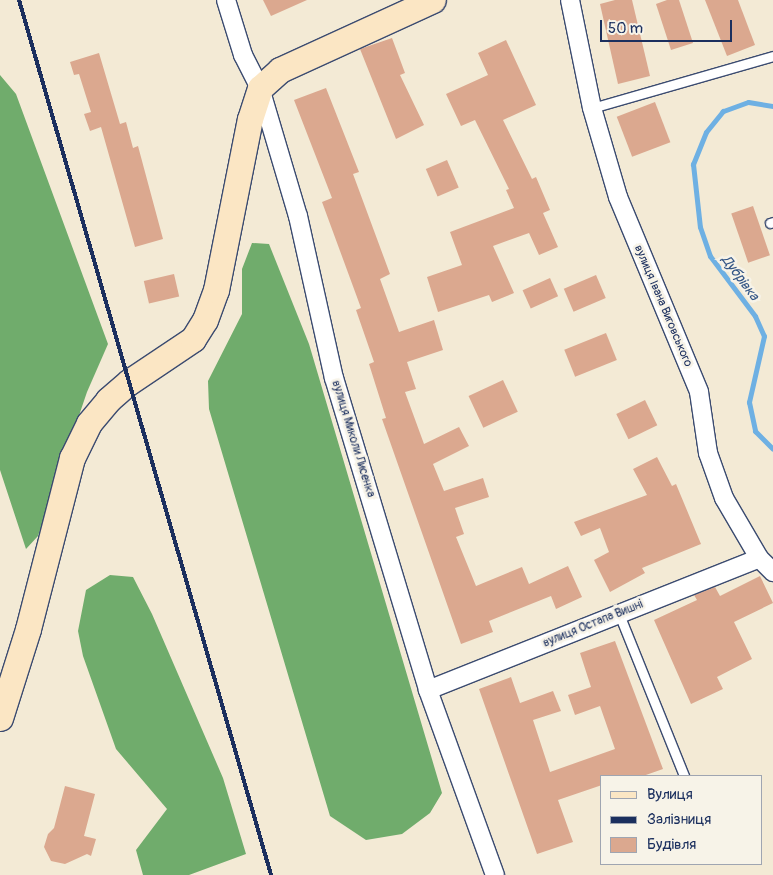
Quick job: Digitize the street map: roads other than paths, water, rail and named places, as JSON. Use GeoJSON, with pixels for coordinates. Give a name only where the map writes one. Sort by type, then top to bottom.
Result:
{"type":"FeatureCollection","features":[{"type":"Feature","properties":{"kind":"main road"},"geometry":{"type":"LineString","coordinates":[[0,718],[28,629],[72,458],[89,423],[108,400],[129,382],[192,339],[205,320],[216,290],[250,119],[260,88],[280,70],[433,0]]}},
{"type":"Feature","properties":{"kind":"street","name":"вулиця Миколи Лисенка"},"geometry":{"type":"LineString","coordinates":[[226,0],[243,55],[260,88],[298,216],[334,378],[428,690],[495,875]]}},
{"type":"Feature","properties":{"kind":"street","name":"вулиця Івана Виговського"},"geometry":{"type":"LineString","coordinates":[[570,0],[592,108],[618,197],[699,392],[708,453],[724,498],[759,558],[773,572]]}},
{"type":"Feature","properties":{"kind":"street","name":"вулиця Остапа Вишні"},"geometry":{"type":"LineString","coordinates":[[428,690],[759,558]]}},
{"type":"Feature","properties":{"kind":"lane"},"geometry":{"type":"LineString","coordinates":[[592,108],[773,56]]}},
{"type":"Feature","properties":{"kind":"lane"},"geometry":{"type":"LineString","coordinates":[[619,614],[684,775]]}},
{"type":"Feature","properties":{"kind":"waterway","name":"Дубрівка"},"geometry":{"type":"LineString","coordinates":[[773,106],[748,102],[723,111],[706,132],[693,164],[700,227],[710,256],[755,316],[764,336],[749,402],[755,431],[773,449]]}},
{"type":"Feature","properties":{"kind":"railway"},"geometry":{"type":"LineString","coordinates":[[19,0],[271,875]]}}]}
